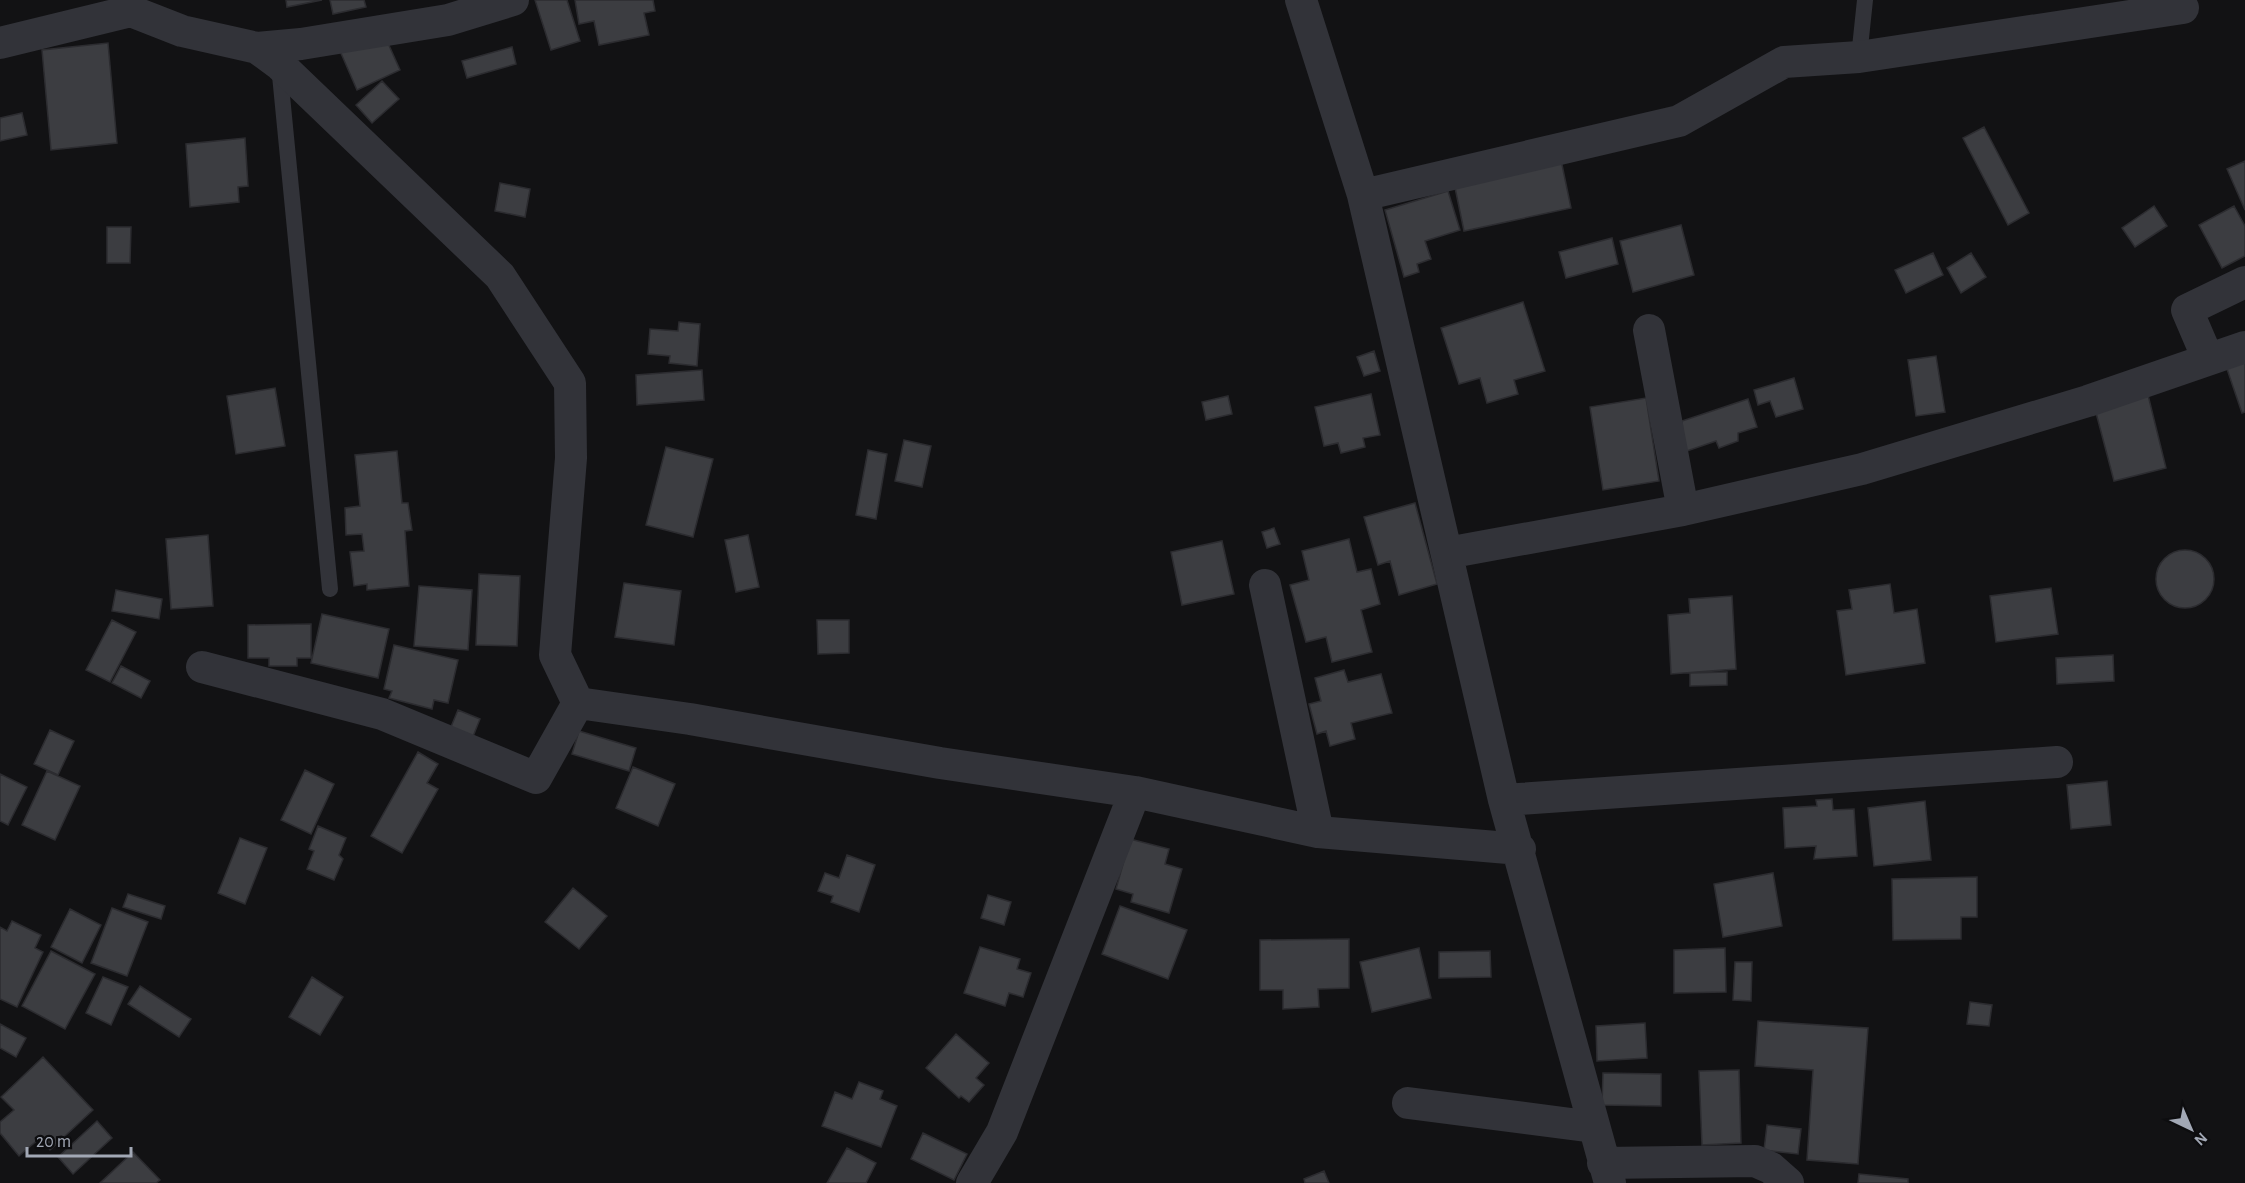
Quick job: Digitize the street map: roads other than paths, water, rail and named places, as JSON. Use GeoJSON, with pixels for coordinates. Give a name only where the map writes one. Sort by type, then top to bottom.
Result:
{"type":"FeatureCollection","features":[{"type":"Feature","properties":{"kind":"street"},"geometry":{"type":"LineString","coordinates":[[268,56],[302,44],[448,20],[513,0]]}},
{"type":"Feature","properties":{"kind":"street"},"geometry":{"type":"LineString","coordinates":[[1301,0],[1363,195],[1504,800],[1520,849],[1607,1173],[1755,1161],[1771,1168],[1788,1183]]}},
{"type":"Feature","properties":{"kind":"street"},"geometry":{"type":"LineString","coordinates":[[0,43],[130,6],[182,31],[268,56],[500,276],[570,383],[571,458],[555,655],[578,703]]}},
{"type":"Feature","properties":{"kind":"street"},"geometry":{"type":"LineString","coordinates":[[1363,195],[1679,121],[1784,63],[1859,57],[2183,8]]}},
{"type":"Feature","properties":{"kind":"street"},"geometry":{"type":"LineString","coordinates":[[2208,359],[2187,310],[2245,282]]}},
{"type":"Feature","properties":{"kind":"street"},"geometry":{"type":"LineString","coordinates":[[1649,330],[1683,510]]}},
{"type":"Feature","properties":{"kind":"street"},"geometry":{"type":"LineString","coordinates":[[1447,553],[1683,510],[1862,470],[2088,401],[2245,346]]}},
{"type":"Feature","properties":{"kind":"street"},"geometry":{"type":"LineString","coordinates":[[1265,585],[1318,832]]}},
{"type":"Feature","properties":{"kind":"street"},"geometry":{"type":"LineString","coordinates":[[201,667],[382,714],[536,778],[578,703]]}},
{"type":"Feature","properties":{"kind":"street"},"geometry":{"type":"LineString","coordinates":[[578,703],[1135,792],[1318,832],[1520,849]]}},
{"type":"Feature","properties":{"kind":"street"},"geometry":{"type":"LineString","coordinates":[[1504,800],[2057,762]]}},
{"type":"Feature","properties":{"kind":"street"},"geometry":{"type":"LineString","coordinates":[[972,1183],[1002,1132],[1135,792]]}},
{"type":"Feature","properties":{"kind":"street"},"geometry":{"type":"LineString","coordinates":[[1408,1103],[1594,1127]]}},
{"type":"Feature","properties":{"kind":"lane"},"geometry":{"type":"LineString","coordinates":[[1859,57],[1864,0]]}},
{"type":"Feature","properties":{"kind":"lane"},"geometry":{"type":"LineString","coordinates":[[268,56],[330,589]]}}]}
